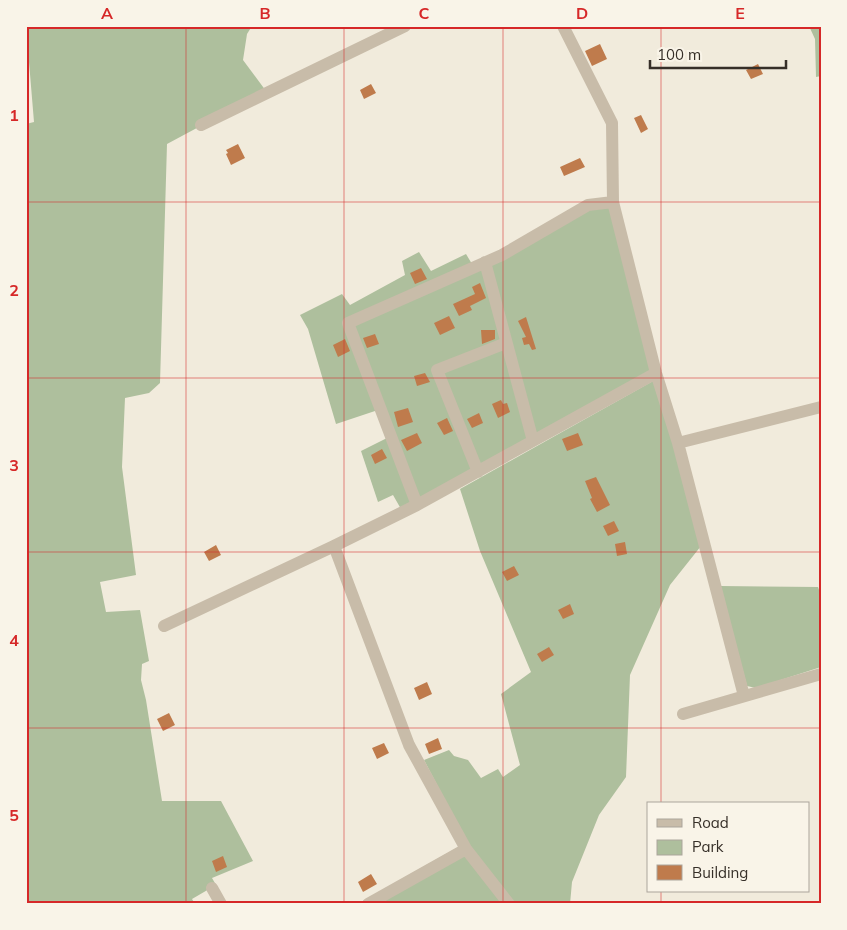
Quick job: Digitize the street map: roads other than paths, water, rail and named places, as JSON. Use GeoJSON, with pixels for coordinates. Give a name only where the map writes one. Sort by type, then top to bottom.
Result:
{"type":"FeatureCollection","features":[{"type":"Feature","properties":{"kind":"street"},"geometry":{"type":"LineString","coordinates":[[201,125],[405,26]]}},
{"type":"Feature","properties":{"kind":"street"},"geometry":{"type":"LineString","coordinates":[[563,26],[612,123],[613,202],[656,373],[678,443],[744,696]]}},
{"type":"Feature","properties":{"kind":"street"},"geometry":{"type":"LineString","coordinates":[[417,505],[348,323],[502,255],[588,205],[613,202]]}},
{"type":"Feature","properties":{"kind":"street"},"geometry":{"type":"LineString","coordinates":[[485,262],[533,441]]}},
{"type":"Feature","properties":{"kind":"street"},"geometry":{"type":"LineString","coordinates":[[478,472],[437,370],[506,343]]}},
{"type":"Feature","properties":{"kind":"street"},"geometry":{"type":"LineString","coordinates":[[164,626],[417,505],[656,373]]}},
{"type":"Feature","properties":{"kind":"street"},"geometry":{"type":"LineString","coordinates":[[678,443],[821,407]]}},
{"type":"Feature","properties":{"kind":"street"},"geometry":{"type":"LineString","coordinates":[[334,546],[409,745],[466,849],[509,904]]}},
{"type":"Feature","properties":{"kind":"street"},"geometry":{"type":"LineString","coordinates":[[683,714],[821,674]]}},
{"type":"Feature","properties":{"kind":"street"},"geometry":{"type":"LineString","coordinates":[[368,904],[466,849]]}},
{"type":"Feature","properties":{"kind":"street"},"geometry":{"type":"LineString","coordinates":[[212,888],[221,904]]}}]}
